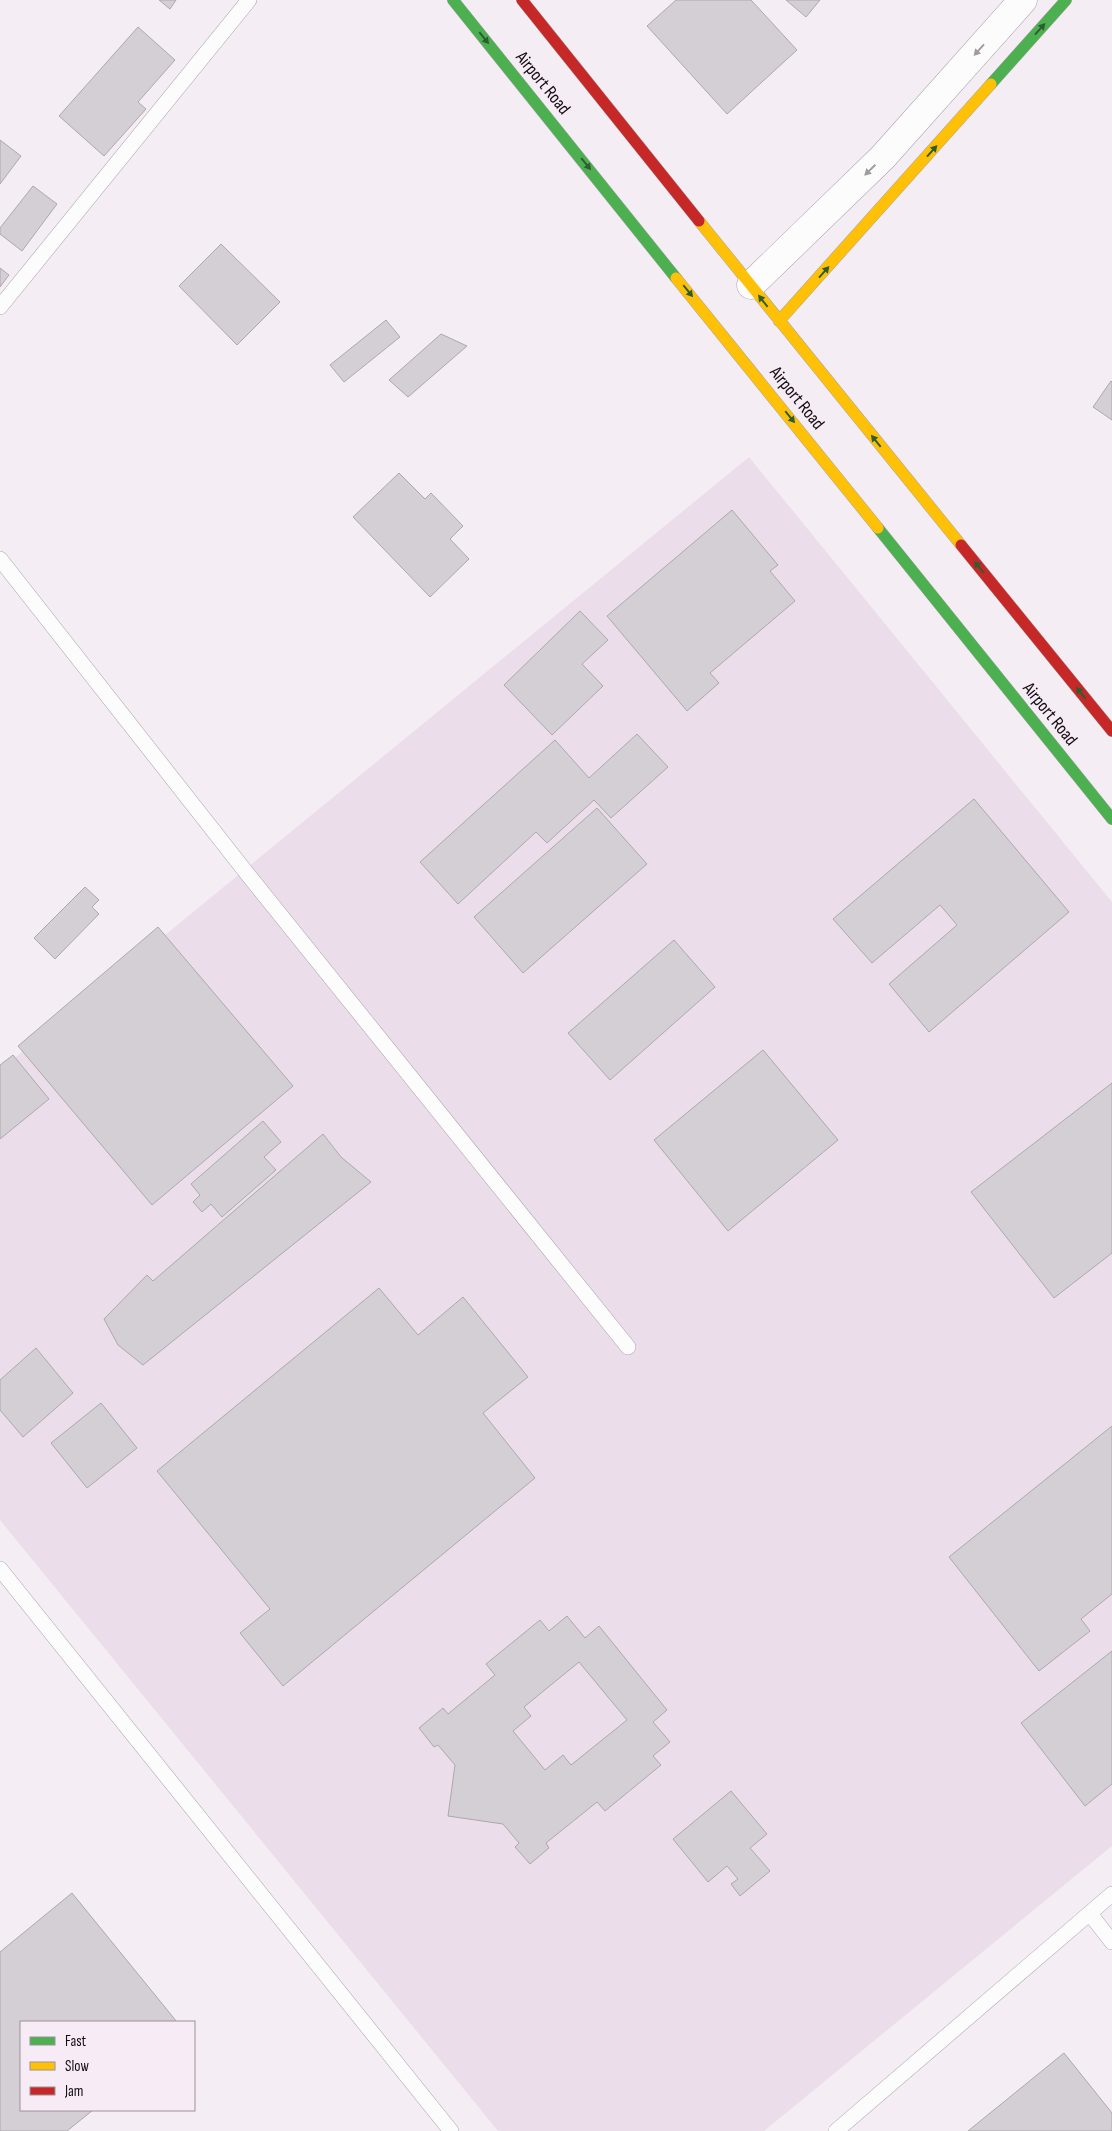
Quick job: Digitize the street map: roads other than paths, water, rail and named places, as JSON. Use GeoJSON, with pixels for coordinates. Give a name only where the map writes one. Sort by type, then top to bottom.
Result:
{"type":"FeatureCollection","features":[{"type":"Feature","properties":{"kind":"main road","name":"Airport Road"},"geometry":{"type":"LineString","coordinates":[[453,0],[1112,819]]}},
{"type":"Feature","properties":{"kind":"main road","name":"Airport Road"},"geometry":{"type":"LineString","coordinates":[[522,0],[1112,731]]}},
{"type":"Feature","properties":{"kind":"main road"},"geometry":{"type":"LineString","coordinates":[[780,321],[1066,0]]}},
{"type":"Feature","properties":{"kind":"street"},"geometry":{"type":"LineString","coordinates":[[751,285],[883,157],[1023,0]]}},
{"type":"Feature","properties":{"kind":"lane"},"geometry":{"type":"LineString","coordinates":[[0,307],[250,0]]}},
{"type":"Feature","properties":{"kind":"lane"},"geometry":{"type":"LineString","coordinates":[[0,559],[248,876],[628,1347]]}},
{"type":"Feature","properties":{"kind":"lane"},"geometry":{"type":"LineString","coordinates":[[0,1568],[451,2131]]}},
{"type":"Feature","properties":{"kind":"lane"},"geometry":{"type":"LineString","coordinates":[[836,2131],[1112,1894]]}},
{"type":"Feature","properties":{"kind":"lane"},"geometry":{"type":"LineString","coordinates":[[1090,1914],[1112,1942]]}}]}
